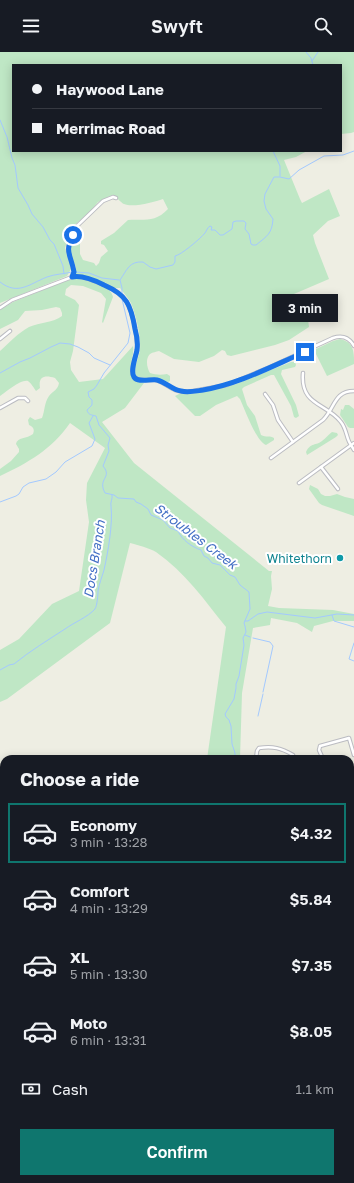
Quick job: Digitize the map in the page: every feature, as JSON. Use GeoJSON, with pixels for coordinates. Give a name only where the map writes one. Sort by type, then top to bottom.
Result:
{"type":"FeatureCollection","features":[{"type":"Feature","properties":{"kind":"street"},"geometry":{"type":"LineString","coordinates":[[72,277],[74,272],[68,250],[77,226],[103,201],[113,197],[116,198]]}},
{"type":"Feature","properties":{"kind":"street"},"geometry":{"type":"LineString","coordinates":[[0,308],[12,300],[72,277],[80,276],[93,280],[121,295],[128,303],[132,314],[137,339],[137,349],[132,371],[134,377],[141,380],[159,381],[176,390],[187,392],[227,385],[340,336],[350,340],[354,346]]}},
{"type":"Feature","properties":{"kind":"street"},"geometry":{"type":"LineString","coordinates":[[0,338],[10,330]]}},
{"type":"Feature","properties":{"kind":"street"},"geometry":{"type":"LineString","coordinates":[[303,373],[304,386],[308,396],[314,403],[337,417],[343,424],[353,444],[354,450]]}},
{"type":"Feature","properties":{"kind":"street"},"geometry":{"type":"LineString","coordinates":[[271,458],[321,422],[330,412],[339,396],[346,391],[354,391]]}},
{"type":"Feature","properties":{"kind":"street"},"geometry":{"type":"LineString","coordinates":[[265,394],[273,405],[278,420],[293,442]]}},
{"type":"Feature","properties":{"kind":"street"},"geometry":{"type":"LineString","coordinates":[[0,408],[18,398],[25,398],[28,401]]}},
{"type":"Feature","properties":{"kind":"street"},"geometry":{"type":"LineString","coordinates":[[299,483],[353,444]]}},
{"type":"Feature","properties":{"kind":"street"},"geometry":{"type":"LineString","coordinates":[[321,467],[338,489]]}},
{"type":"Feature","properties":{"kind":"street"},"geometry":{"type":"LineString","coordinates":[[321,755],[318,750],[320,746],[349,738],[354,755]]}},
{"type":"Feature","properties":{"kind":"street"},"geometry":{"type":"LineString","coordinates":[[256,755],[259,748],[275,747],[293,755]]}},
{"type":"Feature","properties":{"kind":"green space"},"geometry":{"type":"Polygon","coordinates":[[[0,52],[354,52],[354,132],[342,134],[342,64],[12,64],[12,152],[305,152],[296,157],[284,160],[302,203],[329,189],[340,216],[328,221],[313,235],[329,279],[294,294],[304,309],[308,318],[309,327],[289,340],[275,345],[231,356],[227,355],[225,351],[222,350],[214,356],[199,362],[174,359],[159,351],[153,352],[148,356],[147,361],[147,366],[150,373],[158,375],[167,374],[170,376],[170,381],[168,382],[157,379],[136,377],[135,370],[140,349],[140,338],[131,303],[120,288],[114,288],[91,277],[75,274],[76,267],[71,256],[70,248],[77,230],[80,233],[80,254],[83,260],[94,263],[96,266],[101,257],[108,251],[104,245],[101,244],[101,241],[114,233],[128,220],[149,219],[159,216],[168,209],[163,199],[144,204],[128,205],[122,203],[114,196],[110,196],[98,202],[89,213],[72,227],[65,248],[71,269],[67,276],[0,303],[0,52]]]}},
{"type":"Feature","properties":{"kind":"green space"},"geometry":{"type":"Polygon","coordinates":[[[74,279],[97,283],[108,289],[113,297],[103,323],[106,299],[101,293],[83,286],[71,285],[66,289],[65,295],[75,300],[79,305],[73,351],[70,362],[71,370],[79,382],[103,379],[133,346],[130,369],[132,377],[135,381],[144,383],[125,408],[102,422],[134,463],[269,571],[272,571],[272,589],[268,606],[279,608],[333,610],[354,614],[354,621],[333,621],[314,626],[312,632],[297,623],[271,618],[270,625],[253,628],[242,693],[240,755],[208,755],[226,627],[194,587],[176,568],[156,552],[130,543],[110,623],[7,699],[0,702],[0,650],[19,639],[52,604],[79,591],[89,522],[86,500],[87,483],[105,448],[70,423],[47,448],[20,466],[0,476],[0,469],[11,461],[19,452],[16,444],[18,440],[28,437],[34,432],[33,427],[29,425],[28,420],[30,417],[35,420],[42,418],[47,399],[59,383],[55,378],[43,377],[40,381],[40,388],[36,391],[28,381],[25,381],[0,396],[0,351],[25,329],[33,325],[58,318],[62,316],[62,313],[60,308],[56,307],[25,311],[18,320],[0,329],[0,310],[13,302],[65,281],[74,279]]]}},
{"type":"Feature","properties":{"kind":"green space"},"geometry":{"type":"Polygon","coordinates":[[[340,339],[345,340],[351,345],[354,364],[327,376],[314,350],[340,339]]]}},
{"type":"Feature","properties":{"kind":"green space"},"geometry":{"type":"Polygon","coordinates":[[[291,362],[295,362],[295,367],[282,370],[281,374],[296,405],[299,416],[296,418],[294,417],[291,406],[274,375],[271,375],[242,389],[247,405],[255,416],[261,435],[274,438],[274,440],[266,445],[258,438],[240,399],[237,396],[216,405],[200,416],[195,416],[175,396],[179,394],[190,394],[218,389],[236,384],[291,362]]]}},
{"type":"Feature","properties":{"kind":"green space"},"geometry":{"type":"Polygon","coordinates":[[[345,405],[349,405],[354,409],[354,428],[348,427],[340,415],[341,409],[343,410],[345,405]]]}},
{"type":"Feature","properties":{"kind":"green space"},"geometry":{"type":"Polygon","coordinates":[[[332,432],[337,433],[338,435],[307,455],[306,452],[312,445],[320,442],[332,432]]]}},
{"type":"Feature","properties":{"kind":"green space"},"geometry":{"type":"Polygon","coordinates":[[[310,485],[318,489],[321,494],[325,496],[337,494],[354,499],[354,516],[319,503],[309,489],[310,485]]]}},
{"type":"Feature","properties":{"kind":"waterway"},"geometry":{"type":"LineString","coordinates":[[306,52],[311,58],[313,64]]}},
{"type":"Feature","properties":{"kind":"waterway"},"geometry":{"type":"LineString","coordinates":[[312,61],[318,52]]}},
{"type":"Feature","properties":{"kind":"waterway"},"geometry":{"type":"LineString","coordinates":[[0,120],[7,137],[15,165],[18,188],[32,214],[54,244],[63,266],[64,274]]}},
{"type":"Feature","properties":{"kind":"waterway","name":"Stroubles Creek"},"geometry":{"type":"LineString","coordinates":[[122,296],[120,280],[131,265],[134,263],[143,262],[156,269],[173,265],[175,262],[175,256],[182,253],[195,243],[210,226],[212,227],[211,230],[215,230],[220,235],[223,235],[232,229],[233,222],[244,221],[246,223],[245,229],[249,234],[251,244],[256,245],[266,237],[271,228],[273,219],[266,209],[264,201],[265,194],[274,177],[289,179],[299,170],[324,156],[343,155],[354,151]]}},
{"type":"Feature","properties":{"kind":"waterway"},"geometry":{"type":"LineString","coordinates":[[273,152],[280,166],[280,176]]}},
{"type":"Feature","properties":{"kind":"waterway"},"geometry":{"type":"LineString","coordinates":[[0,282],[6,286],[18,288],[50,276],[72,272]]}},
{"type":"Feature","properties":{"kind":"waterway"},"geometry":{"type":"LineString","coordinates":[[75,272],[89,273],[102,278],[119,280]]}},
{"type":"Feature","properties":{"kind":"waterway","name":"Stroubles Creek"},"geometry":{"type":"LineString","coordinates":[[122,299],[130,333],[128,343],[104,373],[94,389],[88,392],[89,397],[92,400],[92,405],[87,410],[88,413],[96,416],[99,425],[110,438],[108,445],[109,451],[103,466],[106,470],[103,488],[105,493],[114,495],[118,498],[134,499],[136,502],[148,509],[151,515],[163,520],[170,528],[178,531],[191,545],[201,550],[204,556],[212,563],[220,565],[230,575],[235,577],[240,585],[249,592],[250,609],[244,623],[246,632],[243,638],[244,645],[239,676],[236,684],[234,699],[225,714],[231,726],[232,744],[235,755]]}},
{"type":"Feature","properties":{"kind":"waterway"},"geometry":{"type":"LineString","coordinates":[[0,373],[60,343],[78,347],[89,353],[94,358],[110,365]]}},
{"type":"Feature","properties":{"kind":"waterway"},"geometry":{"type":"LineString","coordinates":[[0,502],[16,496],[23,487],[29,483],[46,479],[56,472],[65,462],[92,446],[95,439],[89,423],[93,416]]}},
{"type":"Feature","properties":{"kind":"waterway","name":"Docs Branch"},"geometry":{"type":"LineString","coordinates":[[0,670],[14,664],[95,609],[111,529],[112,495]]}},
{"type":"Feature","properties":{"kind":"waterway"},"geometry":{"type":"LineString","coordinates":[[245,621],[248,621],[258,614],[267,612],[315,618],[337,614],[354,615]]}},
{"type":"Feature","properties":{"kind":"waterway"},"geometry":{"type":"LineString","coordinates":[[332,615],[334,621],[354,627]]}},
{"type":"Feature","properties":{"kind":"waterway","name":"Stroubles Creek"},"geometry":{"type":"LineString","coordinates":[[245,635],[250,637]]}},
{"type":"Feature","properties":{"kind":"waterway"},"geometry":{"type":"LineString","coordinates":[[253,638],[270,642],[273,646],[263,692]]}},
{"type":"Feature","properties":{"kind":"waterway"},"geometry":{"type":"LineString","coordinates":[[354,643],[349,659],[354,661]]}},
{"type":"Feature","properties":{"kind":"waterway"},"geometry":{"type":"LineString","coordinates":[[258,716],[263,694]]}},
{"type":"Feature","properties":{"kind":"place","name":"Whitethorn"},"geometry":{"type":"Point","coordinates":[340,558]}},
{"type":"Feature","properties":{"kind":"route"},"geometry":{"type":"LineString","coordinates":[[73,235],[68,250],[74,272],[72,277],[80,276],[93,280],[121,295],[128,303],[132,314],[137,339],[137,349],[132,371],[132,374],[137,379],[159,381],[176,390],[187,392],[227,385],[305,352]]}}]}
